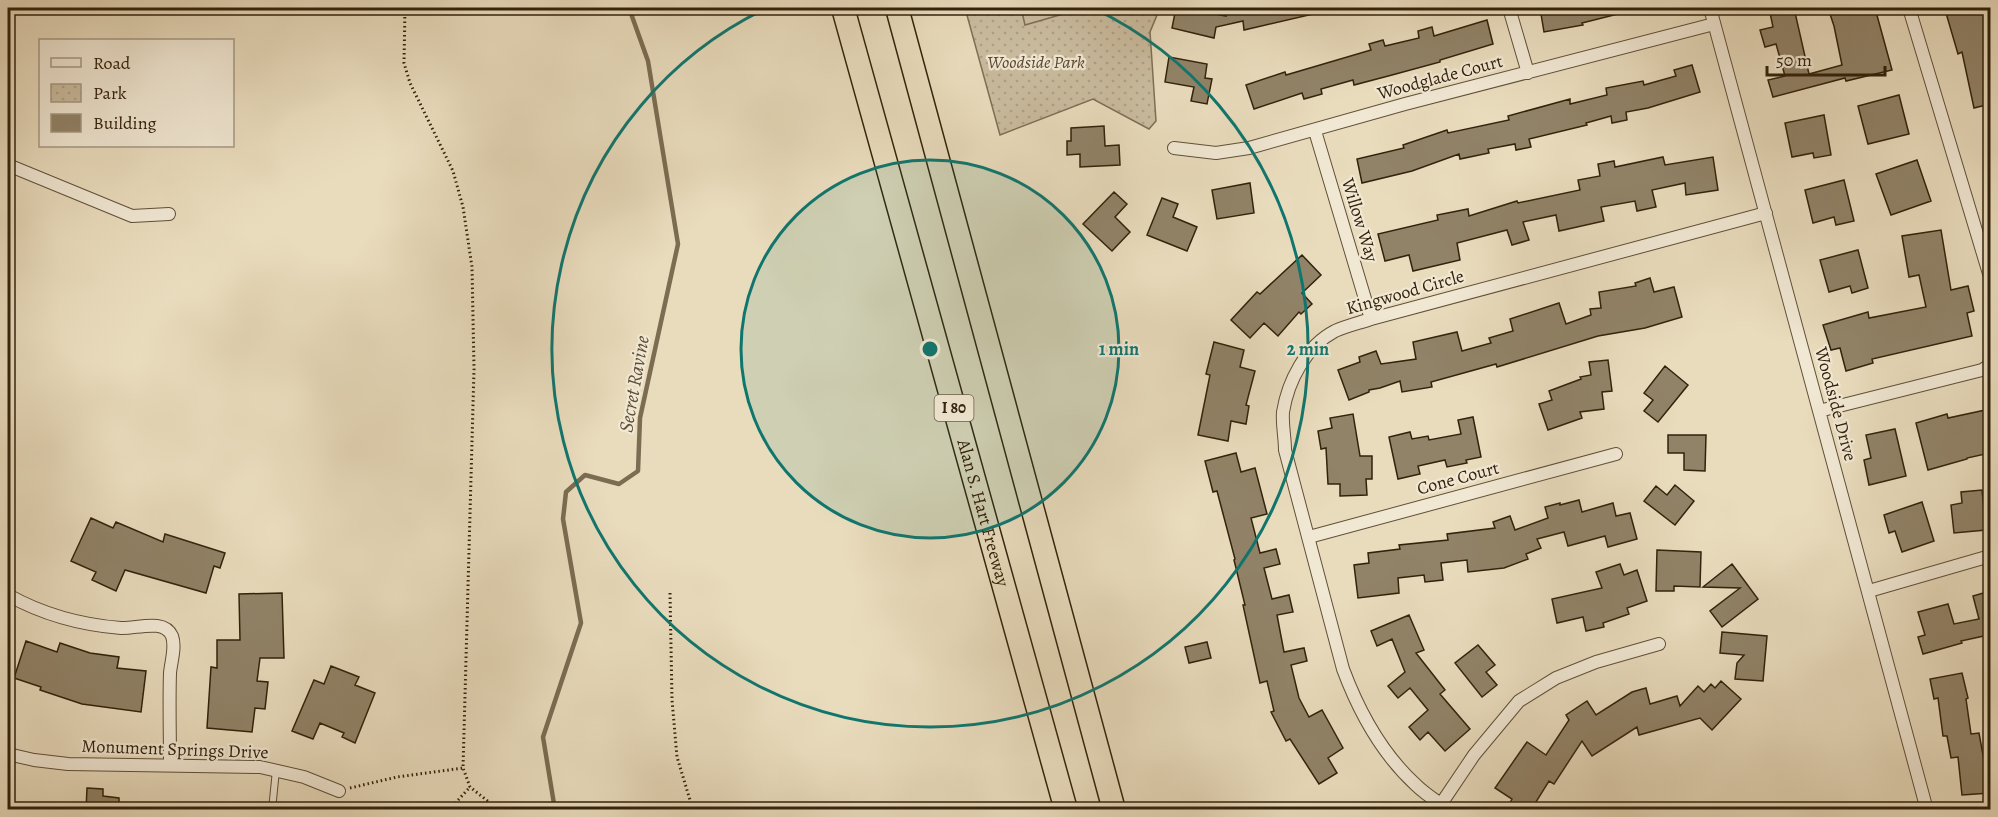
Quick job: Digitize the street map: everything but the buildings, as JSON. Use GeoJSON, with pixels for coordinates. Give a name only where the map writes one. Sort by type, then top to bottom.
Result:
{"type":"FeatureCollection","features":[{"type":"Feature","properties":{"kind":"highway","name":"Alan S. Hart Freeway"},"geometry":{"type":"LineString","coordinates":[[843,8],[1066,810]]}},
{"type":"Feature","properties":{"kind":"highway"},"geometry":{"type":"LineString","coordinates":[[897,8],[1114,810]]}},
{"type":"Feature","properties":{"kind":"street"},"geometry":{"type":"LineString","coordinates":[[1509,8],[1528,73]]}},
{"type":"Feature","properties":{"kind":"street","name":"Woodside Drive"},"geometry":{"type":"LineString","coordinates":[[1710,8],[1927,810]]}},
{"type":"Feature","properties":{"kind":"street"},"geometry":{"type":"LineString","coordinates":[[1909,8],[1990,277]]}},
{"type":"Feature","properties":{"kind":"street","name":"Woodglade Court"},"geometry":{"type":"LineString","coordinates":[[1173,148],[1216,153],[1249,148],[1405,104],[1714,24]]}},
{"type":"Feature","properties":{"kind":"street","name":"Willow Way"},"geometry":{"type":"LineString","coordinates":[[1315,131],[1371,319]]}},
{"type":"Feature","properties":{"kind":"street"},"geometry":{"type":"LineString","coordinates":[[8,165],[132,216],[169,214]]}},
{"type":"Feature","properties":{"kind":"street","name":"Kingwood Circle"},"geometry":{"type":"LineString","coordinates":[[1442,808],[1416,786],[1388,755],[1355,701],[1344,669],[1285,450],[1283,414],[1288,390],[1300,365],[1314,346],[1335,331],[1371,319],[1766,213]]}},
{"type":"Feature","properties":{"kind":"street"},"geometry":{"type":"LineString","coordinates":[[1819,411],[1982,370],[1990,365]]}},
{"type":"Feature","properties":{"kind":"street","name":"Cone Court"},"geometry":{"type":"LineString","coordinates":[[1309,537],[1616,454]]}},
{"type":"Feature","properties":{"kind":"street"},"geometry":{"type":"LineString","coordinates":[[1869,591],[1990,556]]}},
{"type":"Feature","properties":{"kind":"street"},"geometry":{"type":"LineString","coordinates":[[8,594],[52,614],[72,620],[124,628],[160,626],[168,630],[174,646],[170,674],[170,765]]}},
{"type":"Feature","properties":{"kind":"street"},"geometry":{"type":"LineString","coordinates":[[1442,808],[1474,755],[1519,701],[1556,678],[1596,662],[1659,644]]}},
{"type":"Feature","properties":{"kind":"street","name":"Monument Springs Drive"},"geometry":{"type":"LineString","coordinates":[[8,754],[49,762],[243,765],[304,777],[339,791]]}},
{"type":"Feature","properties":{"kind":"lane"},"geometry":{"type":"LineString","coordinates":[[272,810],[276,770]]}},
{"type":"Feature","properties":{"kind":"path"},"geometry":{"type":"LineString","coordinates":[[405,8],[404,63],[410,82],[453,171],[463,207],[472,267],[474,369],[463,768],[470,787],[499,810]]}},
{"type":"Feature","properties":{"kind":"path"},"geometry":{"type":"LineString","coordinates":[[670,593],[672,700],[677,757],[693,810]]}},
{"type":"Feature","properties":{"kind":"path"},"geometry":{"type":"LineString","coordinates":[[339,791],[397,777],[463,768]]}},
{"type":"Feature","properties":{"kind":"path"},"geometry":{"type":"LineString","coordinates":[[449,810],[470,787]]}},
{"type":"Feature","properties":{"kind":"green space","name":"Woodside Park"},"geometry":{"type":"Polygon","coordinates":[[[965,8],[1160,8],[1150,32],[1156,121],[1149,129],[1093,99],[1000,135],[965,8]]]}},
{"type":"Feature","properties":{"kind":"green space"},"geometry":{"type":"Polygon","coordinates":[[[1021,8],[1084,8],[1025,25],[1021,8]]]}},
{"type":"Feature","properties":{"kind":"waterway","name":"Secret Ravine"},"geometry":{"type":"LineString","coordinates":[[555,810],[543,737],[581,623],[563,519],[566,492],[585,475],[619,484],[638,471],[640,418],[678,244],[648,61],[629,8]]}}]}
